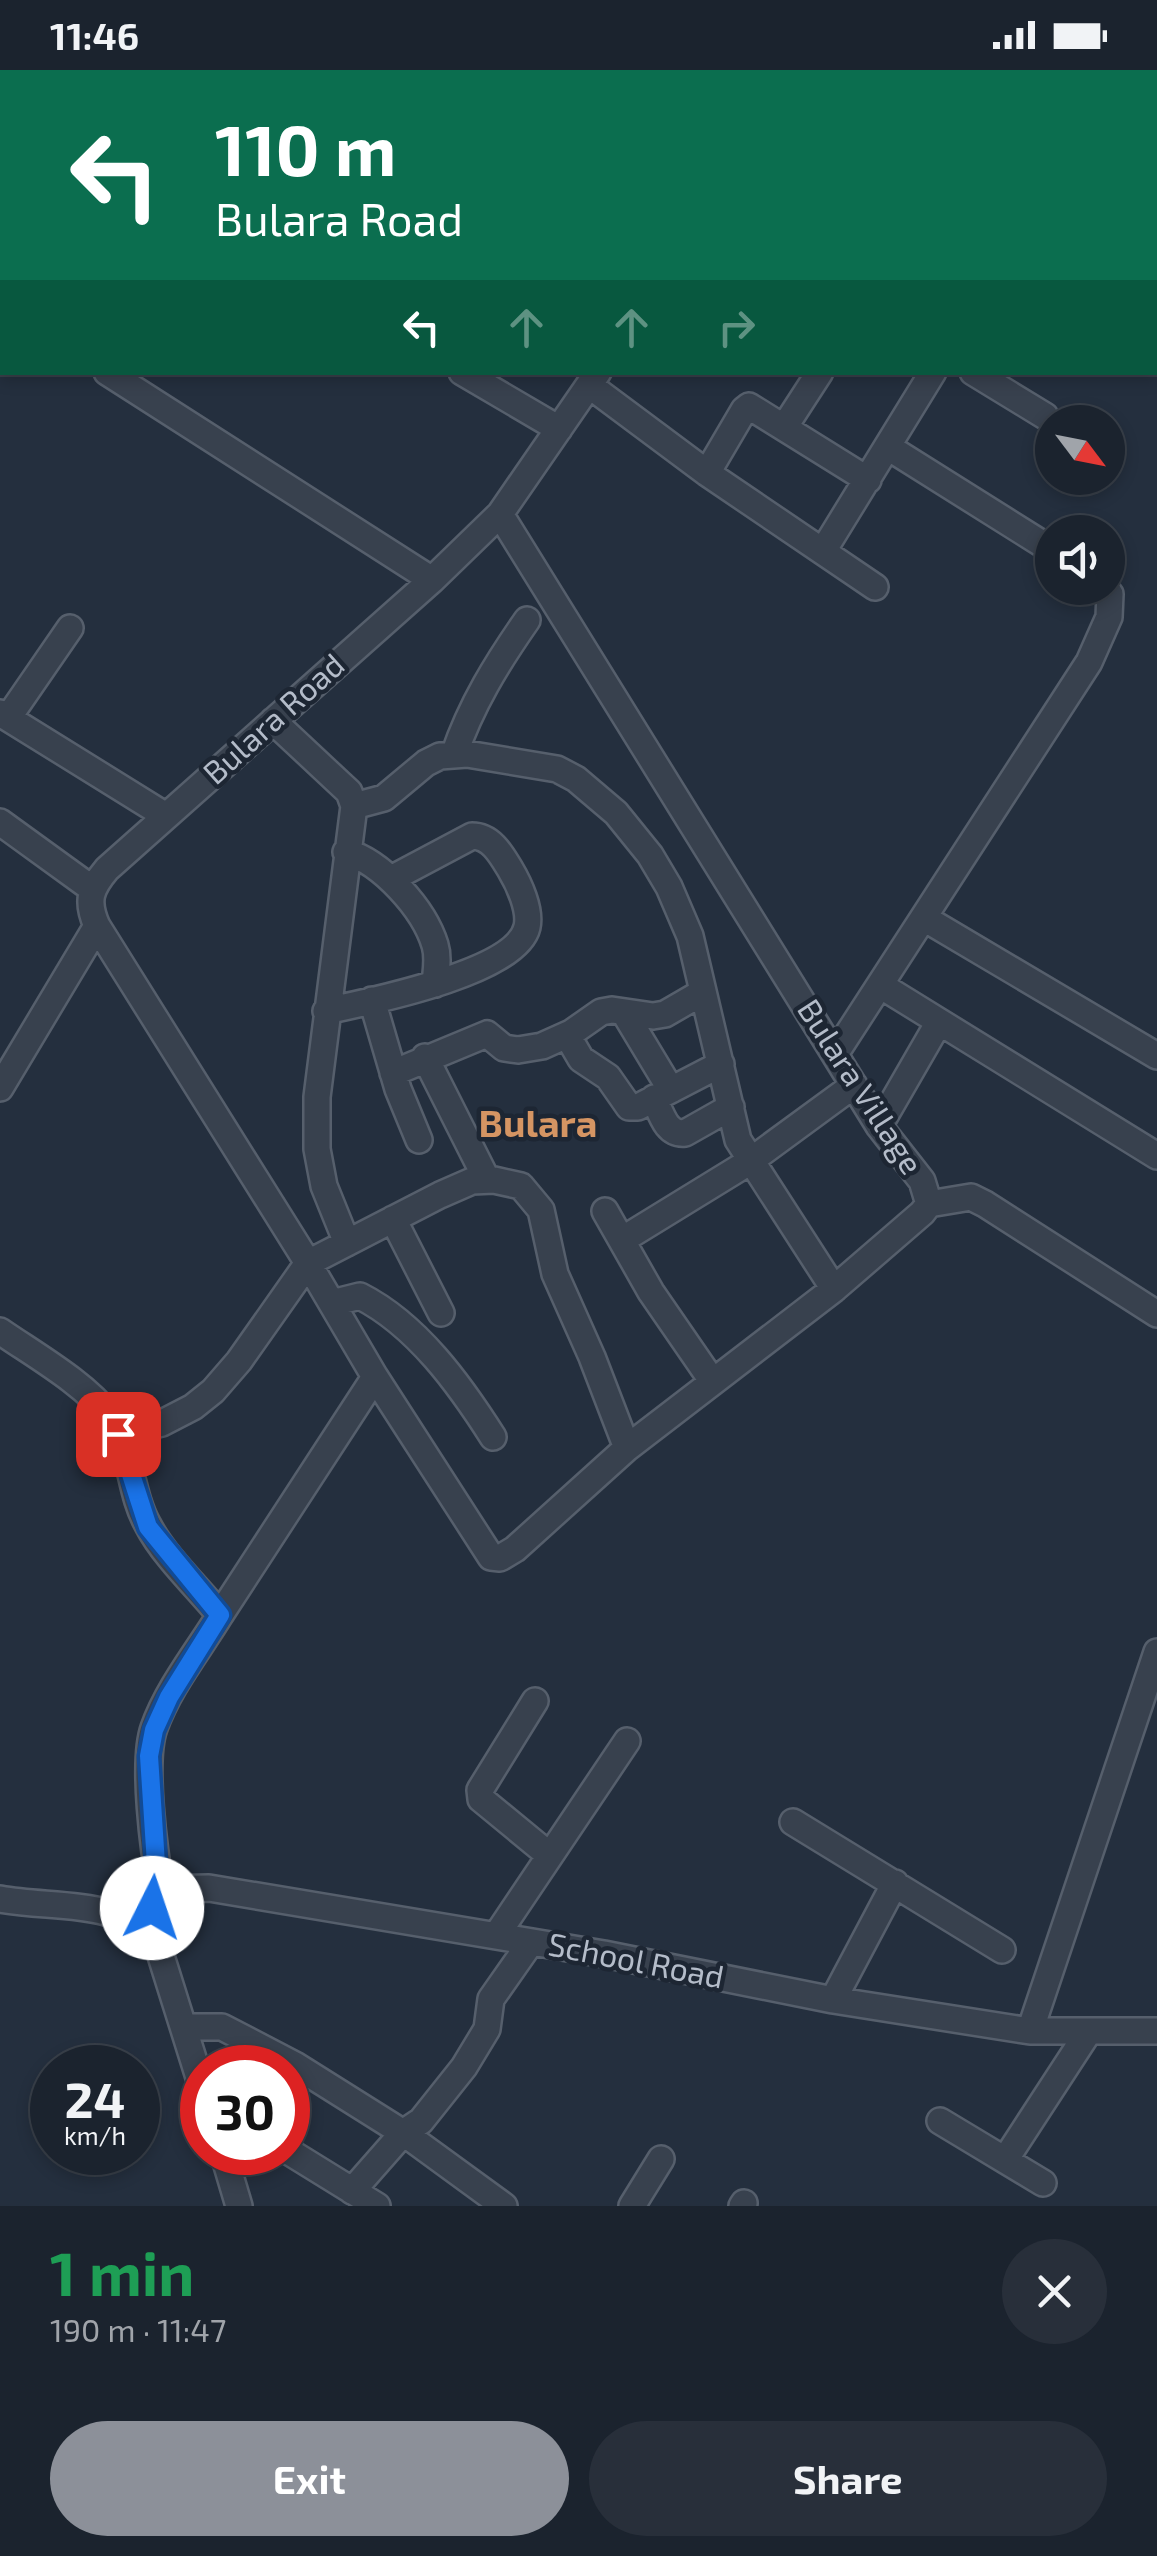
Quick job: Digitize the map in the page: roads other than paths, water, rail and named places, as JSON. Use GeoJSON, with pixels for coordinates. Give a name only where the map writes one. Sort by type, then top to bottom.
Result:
{"type":"FeatureCollection","features":[{"type":"Feature","properties":{"kind":"street"},"geometry":{"type":"LineString","coordinates":[[112,375],[432,580]]}},
{"type":"Feature","properties":{"kind":"street"},"geometry":{"type":"LineString","coordinates":[[467,375],[559,429]]}},
{"type":"Feature","properties":{"kind":"street"},"geometry":{"type":"LineString","coordinates":[[786,426],[818,375]]}},
{"type":"Feature","properties":{"kind":"street"},"geometry":{"type":"LineString","coordinates":[[823,551],[931,375]]}},
{"type":"Feature","properties":{"kind":"street"},"geometry":{"type":"LineString","coordinates":[[979,375],[1035,410]]}},
{"type":"Feature","properties":{"kind":"street"},"geometry":{"type":"LineString","coordinates":[[594,379],[706,473],[876,586]]}},
{"type":"Feature","properties":{"kind":"street","name":"Bulara Road"},"geometry":{"type":"LineString","coordinates":[[91,888],[107,868],[432,580],[500,514],[594,379]]}},
{"type":"Feature","properties":{"kind":"street"},"geometry":{"type":"LineString","coordinates":[[706,473],[750,406],[868,480]]}},
{"type":"Feature","properties":{"kind":"street"},"geometry":{"type":"LineString","coordinates":[[888,447],[1035,539]]}},
{"type":"Feature","properties":{"kind":"street","name":"Bulara Village"},"geometry":{"type":"LineString","coordinates":[[375,1376],[491,1557],[500,1558],[626,1448],[834,1289],[929,1204],[922,1181],[879,1126],[500,514]]}},
{"type":"Feature","properties":{"kind":"street"},"geometry":{"type":"LineString","coordinates":[[835,1054],[1089,662],[1110,617],[1110,605]]}},
{"type":"Feature","properties":{"kind":"street"},"geometry":{"type":"LineString","coordinates":[[454,755],[490,674],[527,620]]}},
{"type":"Feature","properties":{"kind":"street"},"geometry":{"type":"LineString","coordinates":[[70,628],[4,715],[166,816]]}},
{"type":"Feature","properties":{"kind":"street"},"geometry":{"type":"LineString","coordinates":[[273,720],[349,792],[354,806],[317,1097],[317,1148],[324,1186],[347,1243]]}},
{"type":"Feature","properties":{"kind":"street"},"geometry":{"type":"LineString","coordinates":[[354,806],[384,798],[426,763],[454,755],[557,770],[576,779],[616,813],[650,855],[690,936],[738,1140],[834,1289]]}},
{"type":"Feature","properties":{"kind":"street"},"geometry":{"type":"LineString","coordinates":[[0,822],[91,888],[89,908],[97,926],[375,1376],[220,1615],[169,1697],[154,1730],[149,1756],[156,1864],[162,1889],[152,1908],[148,1933]]}},
{"type":"Feature","properties":{"kind":"street"},"geometry":{"type":"LineString","coordinates":[[326,1011],[473,971],[512,948],[525,933],[528,924],[518,884],[492,843],[481,836],[472,836],[390,879]]}},
{"type":"Feature","properties":{"kind":"street"},"geometry":{"type":"LineString","coordinates":[[346,852],[373,862],[424,922],[437,956],[435,984]]}},
{"type":"Feature","properties":{"kind":"street"},"geometry":{"type":"LineString","coordinates":[[924,918],[1157,1056]]}},
{"type":"Feature","properties":{"kind":"street"},"geometry":{"type":"LineString","coordinates":[[0,1088],[97,926]]}},
{"type":"Feature","properties":{"kind":"street"},"geometry":{"type":"LineString","coordinates":[[880,985],[1157,1156]]}},
{"type":"Feature","properties":{"kind":"street"},"geometry":{"type":"LineString","coordinates":[[393,1072],[465,1044],[480,1034],[487,1034],[504,1048],[542,1046],[601,1012],[665,1014],[703,992]]}},
{"type":"Feature","properties":{"kind":"street"},"geometry":{"type":"LineString","coordinates":[[372,1000],[393,1072],[420,1140]]}},
{"type":"Feature","properties":{"kind":"street"},"geometry":{"type":"LineString","coordinates":[[624,1012],[662,1094],[669,1128],[676,1134],[685,1133],[730,1107]]}},
{"type":"Feature","properties":{"kind":"street"},"geometry":{"type":"LineString","coordinates":[[879,1126],[939,1022]]}},
{"type":"Feature","properties":{"kind":"street"},"geometry":{"type":"LineString","coordinates":[[566,1035],[581,1059],[608,1077],[629,1107],[638,1107],[721,1064]]}},
{"type":"Feature","properties":{"kind":"street"},"geometry":{"type":"LineString","coordinates":[[425,1057],[487,1180]]}},
{"type":"Feature","properties":{"kind":"street"},"geometry":{"type":"LineString","coordinates":[[622,1240],[749,1162],[854,1085]]}},
{"type":"Feature","properties":{"kind":"street"},"geometry":{"type":"LineString","coordinates":[[118,1434],[162,1423],[213,1391],[239,1361],[308,1262],[456,1188],[487,1180],[521,1186],[541,1210],[555,1274],[592,1356],[626,1448]]}},
{"type":"Feature","properties":{"kind":"street"},"geometry":{"type":"LineString","coordinates":[[929,1204],[971,1197],[986,1204],[1157,1314]]}},
{"type":"Feature","properties":{"kind":"street"},"geometry":{"type":"LineString","coordinates":[[606,1212],[651,1292],[713,1382]]}},
{"type":"Feature","properties":{"kind":"street"},"geometry":{"type":"LineString","coordinates":[[393,1219],[440,1313]]}},
{"type":"Feature","properties":{"kind":"street"},"geometry":{"type":"LineString","coordinates":[[332,1303],[360,1296],[408,1332],[464,1392],[493,1438]]}},
{"type":"Feature","properties":{"kind":"street"},"geometry":{"type":"LineString","coordinates":[[0,1331],[84,1392],[110,1416],[148,1527],[220,1615]]}},
{"type":"Feature","properties":{"kind":"street"},"geometry":{"type":"LineString","coordinates":[[1030,2030],[1157,1652]]}},
{"type":"Feature","properties":{"kind":"street"},"geometry":{"type":"LineString","coordinates":[[535,1701],[480,1790],[481,1800],[549,1855]]}},
{"type":"Feature","properties":{"kind":"street"},"geometry":{"type":"LineString","coordinates":[[496,1936],[626,1741]]}},
{"type":"Feature","properties":{"kind":"street"},"geometry":{"type":"LineString","coordinates":[[792,1822],[1002,1950]]}},
{"type":"Feature","properties":{"kind":"street"},"geometry":{"type":"LineString","coordinates":[[833,2000],[895,1883]]}},
{"type":"Feature","properties":{"kind":"street","name":"School Road"},"geometry":{"type":"LineString","coordinates":[[162,1889],[209,1888],[531,1942],[833,2000],[1030,2030],[1157,2031]]}},
{"type":"Feature","properties":{"kind":"street"},"geometry":{"type":"LineString","coordinates":[[3,1905],[102,1910],[130,1919],[156,1940],[189,2045]]}},
{"type":"Feature","properties":{"kind":"street"},"geometry":{"type":"LineString","coordinates":[[352,2191],[403,2133],[421,2121],[470,2058],[487,2029],[491,1999],[531,1942]]}},
{"type":"Feature","properties":{"kind":"street"},"geometry":{"type":"LineString","coordinates":[[184,2027],[222,2027],[294,2066],[403,2133],[504,2206]]}},
{"type":"Feature","properties":{"kind":"street"},"geometry":{"type":"LineString","coordinates":[[1005,2160],[1090,2030]]}},
{"type":"Feature","properties":{"kind":"street"},"geometry":{"type":"LineString","coordinates":[[940,2121],[1044,2182]]}},
{"type":"Feature","properties":{"kind":"street"},"geometry":{"type":"LineString","coordinates":[[632,2206],[661,2159]]}},
{"type":"Feature","properties":{"kind":"street"},"geometry":{"type":"LineString","coordinates":[[310,2165],[377,2206]]}},
{"type":"Feature","properties":{"kind":"street"},"geometry":{"type":"LineString","coordinates":[[229,2175],[239,2206]]}},
{"type":"Feature","properties":{"kind":"district","name":"Bulara"},"geometry":{"type":"Point","coordinates":[538,1124]}}]}
